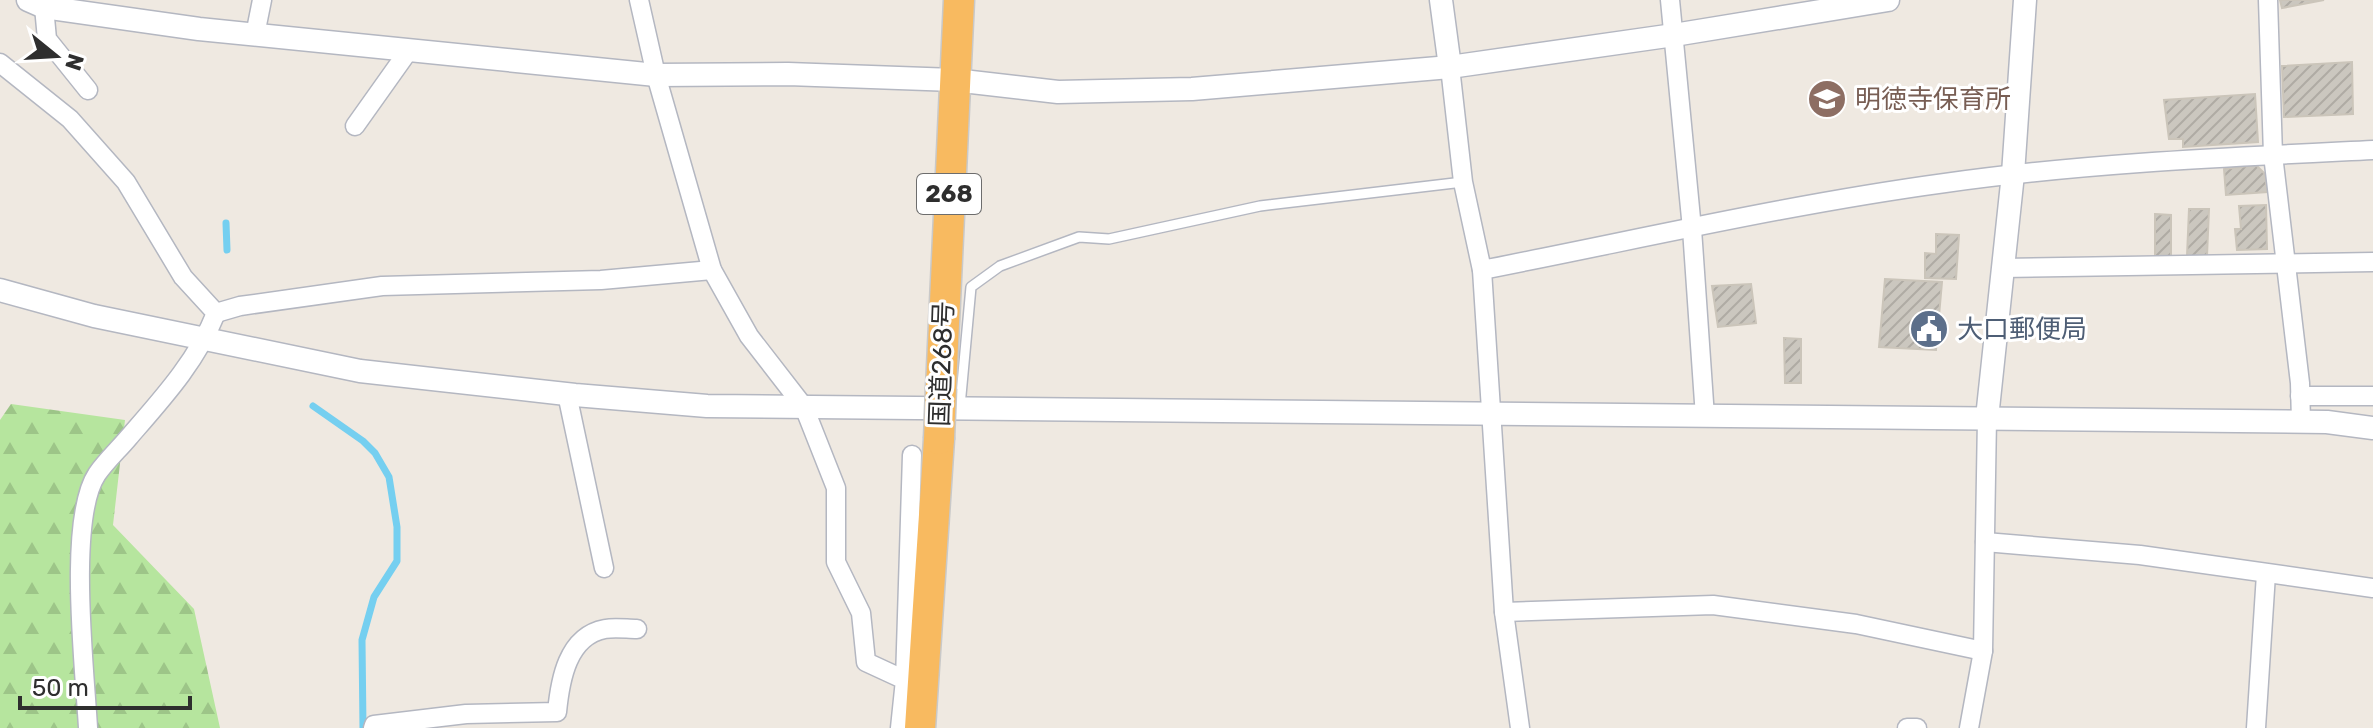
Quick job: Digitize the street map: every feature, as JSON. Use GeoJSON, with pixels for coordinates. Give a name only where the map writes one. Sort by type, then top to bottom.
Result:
{"type":"FeatureCollection","features":[{"type":"Feature","properties":{"kind":"highway","name":"国道268号"},"geometry":{"type":"LineString","coordinates":[[920,728],[939,439],[951,399],[954,80],[959,0]]}},
{"type":"Feature","properties":{"kind":"street"},"geometry":{"type":"LineString","coordinates":[[255,35],[262,0]]}},
{"type":"Feature","properties":{"kind":"street"},"geometry":{"type":"LineString","coordinates":[[639,0],[656,75],[712,270],[749,336],[804,407],[836,488],[836,562],[861,613],[866,662],[905,680]]}},
{"type":"Feature","properties":{"kind":"street"},"geometry":{"type":"LineString","coordinates":[[1441,0],[1463,182],[1482,270],[1504,612],[1520,728]]}},
{"type":"Feature","properties":{"kind":"street"},"geometry":{"type":"LineString","coordinates":[[1670,0],[1692,229],[1705,417]]}},
{"type":"Feature","properties":{"kind":"street"},"geometry":{"type":"LineString","coordinates":[[88,90],[47,39],[36,4],[255,35],[656,75],[788,74],[954,80],[1058,92],[1177,90],[1450,67],[1888,0]]}},
{"type":"Feature","properties":{"kind":"street"},"geometry":{"type":"LineString","coordinates":[[1969,728],[1983,651],[1987,418],[2013,174],[2025,0]]}},
{"type":"Feature","properties":{"kind":"street"},"geometry":{"type":"LineString","coordinates":[[2268,0],[2273,155],[2301,422]]}},
{"type":"Feature","properties":{"kind":"street"},"geometry":{"type":"LineString","coordinates":[[355,126],[409,50]]}},
{"type":"Feature","properties":{"kind":"street"},"geometry":{"type":"LineString","coordinates":[[0,63],[70,119],[126,182],[183,277],[216,313]]}},
{"type":"Feature","properties":{"kind":"street"},"geometry":{"type":"LineString","coordinates":[[1482,270],[1868,194],[2013,174],[2373,150]]}},
{"type":"Feature","properties":{"kind":"street"},"geometry":{"type":"LineString","coordinates":[[2002,268],[2373,262]]}},
{"type":"Feature","properties":{"kind":"street"},"geometry":{"type":"LineString","coordinates":[[216,313],[240,306],[382,286],[601,280],[712,270]]}},
{"type":"Feature","properties":{"kind":"street"},"geometry":{"type":"LineString","coordinates":[[0,290],[94,316],[360,371],[707,406],[804,407],[951,399],[1489,415],[2301,422],[2373,428]]}},
{"type":"Feature","properties":{"kind":"street"},"geometry":{"type":"LineString","coordinates":[[88,728],[80,583],[85,507],[96,476],[173,386],[206,339],[216,313]]}},
{"type":"Feature","properties":{"kind":"street"},"geometry":{"type":"LineString","coordinates":[[567,394],[604,568]]}},
{"type":"Feature","properties":{"kind":"street"},"geometry":{"type":"LineString","coordinates":[[2300,396],[2373,396]]}},
{"type":"Feature","properties":{"kind":"street"},"geometry":{"type":"LineString","coordinates":[[900,728],[905,680],[912,455]]}},
{"type":"Feature","properties":{"kind":"street"},"geometry":{"type":"LineString","coordinates":[[1985,542],[2140,555],[2373,588]]}},
{"type":"Feature","properties":{"kind":"street"},"geometry":{"type":"LineString","coordinates":[[2256,728],[2266,574]]}},
{"type":"Feature","properties":{"kind":"street"},"geometry":{"type":"LineString","coordinates":[[1504,612],[1713,605],[1856,624],[1983,651]]}},
{"type":"Feature","properties":{"kind":"street"},"geometry":{"type":"LineString","coordinates":[[373,728],[374,725],[466,714],[557,712],[561,678],[570,656],[586,638],[603,629],[637,629]]}},
{"type":"Feature","properties":{"kind":"street"},"geometry":{"type":"LineString","coordinates":[[1907,728],[1917,728]]}},
{"type":"Feature","properties":{"kind":"lane"},"geometry":{"type":"LineString","coordinates":[[951,399],[971,287],[1000,266],[1079,237],[1109,239],[1260,206],[1463,182]]}},
{"type":"Feature","properties":{"kind":"green space"},"geometry":{"type":"Polygon","coordinates":[[[11,404],[125,420],[113,525],[194,609],[220,728],[0,728],[0,420],[11,404]]]}},
{"type":"Feature","properties":{"kind":"building"},"geometry":{"type":"Polygon","coordinates":[[[2280,0],[2324,0],[2282,8],[2280,0]]]}},
{"type":"Feature","properties":{"kind":"building"},"geometry":{"type":"Polygon","coordinates":[[[2352,62],[2353,114],[2284,117],[2282,66],[2352,62]]]}},
{"type":"Feature","properties":{"kind":"building"},"geometry":{"type":"Polygon","coordinates":[[[2255,94],[2258,142],[2183,147],[2183,139],[2169,139],[2164,100],[2255,94]]]}},
{"type":"Feature","properties":{"kind":"building"},"geometry":{"type":"Polygon","coordinates":[[[2256,165],[2265,174],[2267,192],[2226,195],[2224,169],[2256,165]]]}},
{"type":"Feature","properties":{"kind":"building"},"geometry":{"type":"Polygon","coordinates":[[[2266,205],[2267,249],[2237,250],[2235,229],[2241,229],[2239,206],[2266,205]]]}},
{"type":"Feature","properties":{"kind":"building"},"geometry":{"type":"Polygon","coordinates":[[[2189,209],[2209,209],[2207,256],[2187,256],[2189,209]]]}},
{"type":"Feature","properties":{"kind":"building"},"geometry":{"type":"Polygon","coordinates":[[[2155,214],[2171,215],[2171,260],[2155,259],[2155,214]]]}},
{"type":"Feature","properties":{"kind":"building"},"geometry":{"type":"Polygon","coordinates":[[[1936,234],[1959,235],[1956,279],[1925,278],[1925,253],[1936,254],[1936,234]]]}},
{"type":"Feature","properties":{"kind":"building"},"geometry":{"type":"Polygon","coordinates":[[[1885,279],[1942,282],[1936,350],[1879,347],[1885,279]]]}},
{"type":"Feature","properties":{"kind":"building"},"geometry":{"type":"Polygon","coordinates":[[[1751,284],[1756,323],[1718,327],[1712,286],[1751,284]]]}},
{"type":"Feature","properties":{"kind":"building"},"geometry":{"type":"Polygon","coordinates":[[[1784,338],[1801,339],[1801,383],[1785,383],[1784,338]]]}},
{"type":"Feature","properties":{"kind":"waterway"},"geometry":{"type":"LineString","coordinates":[[226,223],[227,250]]}},
{"type":"Feature","properties":{"kind":"waterway"},"geometry":{"type":"LineString","coordinates":[[313,406],[375,453],[389,477],[397,527],[397,561],[374,597],[362,640],[363,728]]}},
{"type":"Feature","properties":{"kind":"place","name":"明徳寺保育所"},"geometry":{"type":"Point","coordinates":[1827,99]}},
{"type":"Feature","properties":{"kind":"place","name":"大口郵便局"},"geometry":{"type":"Point","coordinates":[1929,329]}}]}
